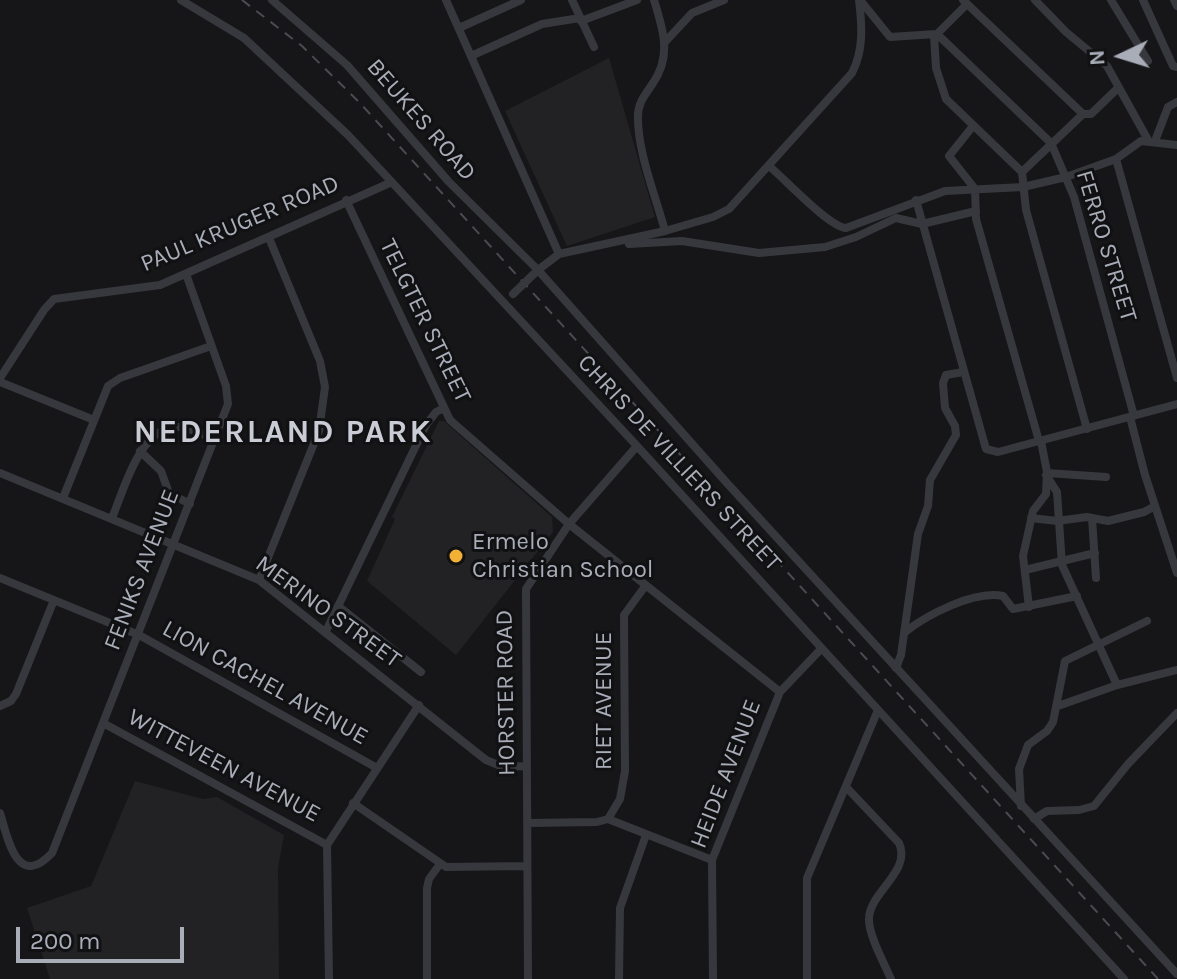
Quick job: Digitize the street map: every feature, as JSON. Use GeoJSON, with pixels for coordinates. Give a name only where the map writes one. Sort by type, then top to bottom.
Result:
{"type":"FeatureCollection","features":[{"type":"Feature","properties":{"kind":"street","name":"CHRIS DE VILLIERS STREET"},"geometry":{"type":"LineString","coordinates":[[181,0],[229,27],[256,47],[348,135],[1124,979]]}},
{"type":"Feature","properties":{"kind":"street","name":"BEUKES ROAD"},"geometry":{"type":"LineString","coordinates":[[272,0],[347,65],[449,182],[538,270],[726,482],[1177,974]]}},
{"type":"Feature","properties":{"kind":"street"},"geometry":{"type":"LineString","coordinates":[[446,0],[559,254]]}},
{"type":"Feature","properties":{"kind":"street"},"geometry":{"type":"LineString","coordinates":[[459,28],[521,0]]}},
{"type":"Feature","properties":{"kind":"street"},"geometry":{"type":"LineString","coordinates":[[572,0],[594,47]]}},
{"type":"Feature","properties":{"kind":"street"},"geometry":{"type":"LineString","coordinates":[[471,56],[539,25],[581,20],[637,0]]}},
{"type":"Feature","properties":{"kind":"street"},"geometry":{"type":"LineString","coordinates":[[654,0],[665,42],[657,77],[641,100],[638,115],[643,148],[665,231]]}},
{"type":"Feature","properties":{"kind":"street"},"geometry":{"type":"LineString","coordinates":[[665,42],[692,13],[724,0]]}},
{"type":"Feature","properties":{"kind":"street"},"geometry":{"type":"LineString","coordinates":[[503,303],[559,254],[665,231],[725,212],[855,68],[861,41],[860,0]]}},
{"type":"Feature","properties":{"kind":"street"},"geometry":{"type":"LineString","coordinates":[[860,0],[890,37],[935,34],[965,2],[1083,114]]}},
{"type":"Feature","properties":{"kind":"street"},"geometry":{"type":"LineString","coordinates":[[1035,0],[1066,32],[1104,62],[1152,141]]}},
{"type":"Feature","properties":{"kind":"street"},"geometry":{"type":"LineString","coordinates":[[1111,0],[1148,61]]}},
{"type":"Feature","properties":{"kind":"street"},"geometry":{"type":"LineString","coordinates":[[1143,0],[1173,66],[1177,67]]}},
{"type":"Feature","properties":{"kind":"street"},"geometry":{"type":"LineString","coordinates":[[1174,0],[1177,6]]}},
{"type":"Feature","properties":{"kind":"street"},"geometry":{"type":"LineString","coordinates":[[935,34],[936,68],[942,93],[1022,172],[1026,210],[1087,429]]}},
{"type":"Feature","properties":{"kind":"street"},"geometry":{"type":"LineString","coordinates":[[935,34],[1051,143],[1083,114],[1091,114],[1118,88]]}},
{"type":"Feature","properties":{"kind":"street"},"geometry":{"type":"LineString","coordinates":[[1152,141],[1168,107],[1177,102]]}},
{"type":"Feature","properties":{"kind":"street"},"geometry":{"type":"LineString","coordinates":[[973,126],[949,156],[977,189],[976,211],[1047,474],[1046,494],[1036,504],[1024,552],[1029,607]]}},
{"type":"Feature","properties":{"kind":"street"},"geometry":{"type":"LineString","coordinates":[[769,166],[839,228],[850,227],[945,191],[1023,187],[1066,177],[1116,159],[1136,143],[1152,141],[1177,145]]}},
{"type":"Feature","properties":{"kind":"street","name":"FERRO STREET"},"geometry":{"type":"LineString","coordinates":[[1022,172],[1051,143],[1089,246],[1155,506],[1177,573]]}},
{"type":"Feature","properties":{"kind":"street"},"geometry":{"type":"LineString","coordinates":[[1116,159],[1177,378]]}},
{"type":"Feature","properties":{"kind":"street","name":"PAUL KRUGER ROAD"},"geometry":{"type":"LineString","coordinates":[[0,380],[54,299],[148,288],[392,182]]}},
{"type":"Feature","properties":{"kind":"street","name":"TELGTER STREET"},"geometry":{"type":"LineString","coordinates":[[346,200],[442,409],[456,426],[569,524],[780,692]]}},
{"type":"Feature","properties":{"kind":"street"},"geometry":{"type":"LineString","coordinates":[[916,200],[986,449],[998,452],[1177,404]]}},
{"type":"Feature","properties":{"kind":"street"},"geometry":{"type":"LineString","coordinates":[[612,243],[682,241],[759,253],[825,247],[856,237],[896,218],[922,224],[976,211]]}},
{"type":"Feature","properties":{"kind":"street"},"geometry":{"type":"LineString","coordinates":[[259,580],[319,431],[325,387],[320,361],[269,238]]}},
{"type":"Feature","properties":{"kind":"street","name":"FENIKS AVENUE"},"geometry":{"type":"LineString","coordinates":[[0,813],[15,857],[21,864],[44,860],[54,849],[215,439],[228,399],[226,386],[186,274]]}},
{"type":"Feature","properties":{"kind":"street"},"geometry":{"type":"LineString","coordinates":[[63,498],[106,390],[115,381],[211,346]]}},
{"type":"Feature","properties":{"kind":"street"},"geometry":{"type":"LineString","coordinates":[[896,668],[919,528],[928,506],[930,480],[956,435],[955,426],[945,408],[943,378],[947,374],[963,372]]}},
{"type":"Feature","properties":{"kind":"street"},"geometry":{"type":"LineString","coordinates":[[0,380],[94,420]]}},
{"type":"Feature","properties":{"kind":"street"},"geometry":{"type":"LineString","coordinates":[[326,631],[426,425],[442,409]]}},
{"type":"Feature","properties":{"kind":"street"},"geometry":{"type":"LineString","coordinates":[[112,518],[140,451],[155,437],[172,428],[186,428],[215,439]]}},
{"type":"Feature","properties":{"kind":"street","name":"HORSTER ROAD"},"geometry":{"type":"LineString","coordinates":[[528,979],[526,589],[569,524],[637,446]]}},
{"type":"Feature","properties":{"kind":"street"},"geometry":{"type":"LineString","coordinates":[[140,451],[161,471],[169,493],[190,504]]}},
{"type":"Feature","properties":{"kind":"street","name":"MERINO STREET"},"geometry":{"type":"LineString","coordinates":[[0,473],[259,580],[490,763],[503,767],[527,766]]}},
{"type":"Feature","properties":{"kind":"street"},"geometry":{"type":"LineString","coordinates":[[1047,474],[1106,477]]}},
{"type":"Feature","properties":{"kind":"street"},"geometry":{"type":"LineString","coordinates":[[1047,474],[1057,492],[1061,561],[1117,685]]}},
{"type":"Feature","properties":{"kind":"street"},"geometry":{"type":"LineString","coordinates":[[1031,518],[1057,521],[1092,518],[1103,522],[1144,512],[1155,506]]}},
{"type":"Feature","properties":{"kind":"street"},"geometry":{"type":"LineString","coordinates":[[1092,518],[1096,578]]}},
{"type":"Feature","properties":{"kind":"street"},"geometry":{"type":"LineString","coordinates":[[1025,570],[1095,553]]}},
{"type":"Feature","properties":{"kind":"street","name":"LION CACHEL AVENUE"},"geometry":{"type":"LineString","coordinates":[[0,578],[139,635],[377,768]]}},
{"type":"Feature","properties":{"kind":"street","name":"RIET AVENUE"},"geometry":{"type":"LineString","coordinates":[[608,819],[620,799],[625,771],[624,615],[646,585]]}},
{"type":"Feature","properties":{"kind":"street"},"geometry":{"type":"LineString","coordinates":[[904,633],[937,612],[991,595],[1003,596],[1012,609],[1077,596]]}},
{"type":"Feature","properties":{"kind":"street"},"geometry":{"type":"LineString","coordinates":[[0,706],[11,701],[16,694],[54,600]]}},
{"type":"Feature","properties":{"kind":"street"},"geometry":{"type":"LineString","coordinates":[[338,606],[421,672]]}},
{"type":"Feature","properties":{"kind":"street"},"geometry":{"type":"LineString","coordinates":[[1021,806],[1019,769],[1028,745],[1047,731],[1058,706],[1065,661],[1147,621]]}},
{"type":"Feature","properties":{"kind":"street","name":"HEIDE AVENUE"},"geometry":{"type":"LineString","coordinates":[[713,979],[712,860],[780,692],[821,649]]}},
{"type":"Feature","properties":{"kind":"street"},"geometry":{"type":"LineString","coordinates":[[1058,706],[1117,685],[1177,670]]}},
{"type":"Feature","properties":{"kind":"street"},"geometry":{"type":"LineString","coordinates":[[329,979],[327,845],[419,705]]}},
{"type":"Feature","properties":{"kind":"street"},"geometry":{"type":"LineString","coordinates":[[807,979],[807,878],[878,710]]}},
{"type":"Feature","properties":{"kind":"street"},"geometry":{"type":"LineString","coordinates":[[1034,819],[1047,811],[1094,806],[1177,713]]}},
{"type":"Feature","properties":{"kind":"street","name":"WITTEVEEN AVENUE"},"geometry":{"type":"LineString","coordinates":[[103,723],[327,845]]}},
{"type":"Feature","properties":{"kind":"street"},"geometry":{"type":"LineString","coordinates":[[847,788],[899,843],[902,850],[900,863],[869,917],[870,930],[891,979]]}},
{"type":"Feature","properties":{"kind":"street"},"geometry":{"type":"LineString","coordinates":[[353,803],[440,864],[458,868],[527,866]]}},
{"type":"Feature","properties":{"kind":"street"},"geometry":{"type":"LineString","coordinates":[[528,823],[597,822],[608,819],[712,860]]}},
{"type":"Feature","properties":{"kind":"street"},"geometry":{"type":"LineString","coordinates":[[619,979],[620,908],[646,835]]}},
{"type":"Feature","properties":{"kind":"street"},"geometry":{"type":"LineString","coordinates":[[427,979],[427,888],[429,879],[440,864]]}},
{"type":"Feature","properties":{"kind":"shaded area"},"geometry":{"type":"Polygon","coordinates":[[[609,58],[655,217],[567,246],[505,111],[609,58]]]}},
{"type":"Feature","properties":{"kind":"shaded area","name":"Ermelo Christian School"},"geometry":{"type":"Polygon","coordinates":[[[439,421],[444,421],[552,517],[553,532],[456,655],[367,581],[395,519],[392,517],[439,421]]]}},
{"type":"Feature","properties":{"kind":"shaded area"},"geometry":{"type":"Polygon","coordinates":[[[135,781],[203,799],[217,797],[284,835],[278,868],[279,979],[50,979],[27,908],[91,886],[135,781]]]}},
{"type":"Feature","properties":{"kind":"railway"},"geometry":{"type":"LineString","coordinates":[[242,0],[302,46],[359,102],[1158,979]]}},
{"type":"Feature","properties":{"kind":"place","name":"Ermelo Christian School"},"geometry":{"type":"Point","coordinates":[456,556]}},
{"type":"Feature","properties":{"kind":"district","name":"NEDERLAND PARK"},"geometry":{"type":"Point","coordinates":[283,433]}}]}
